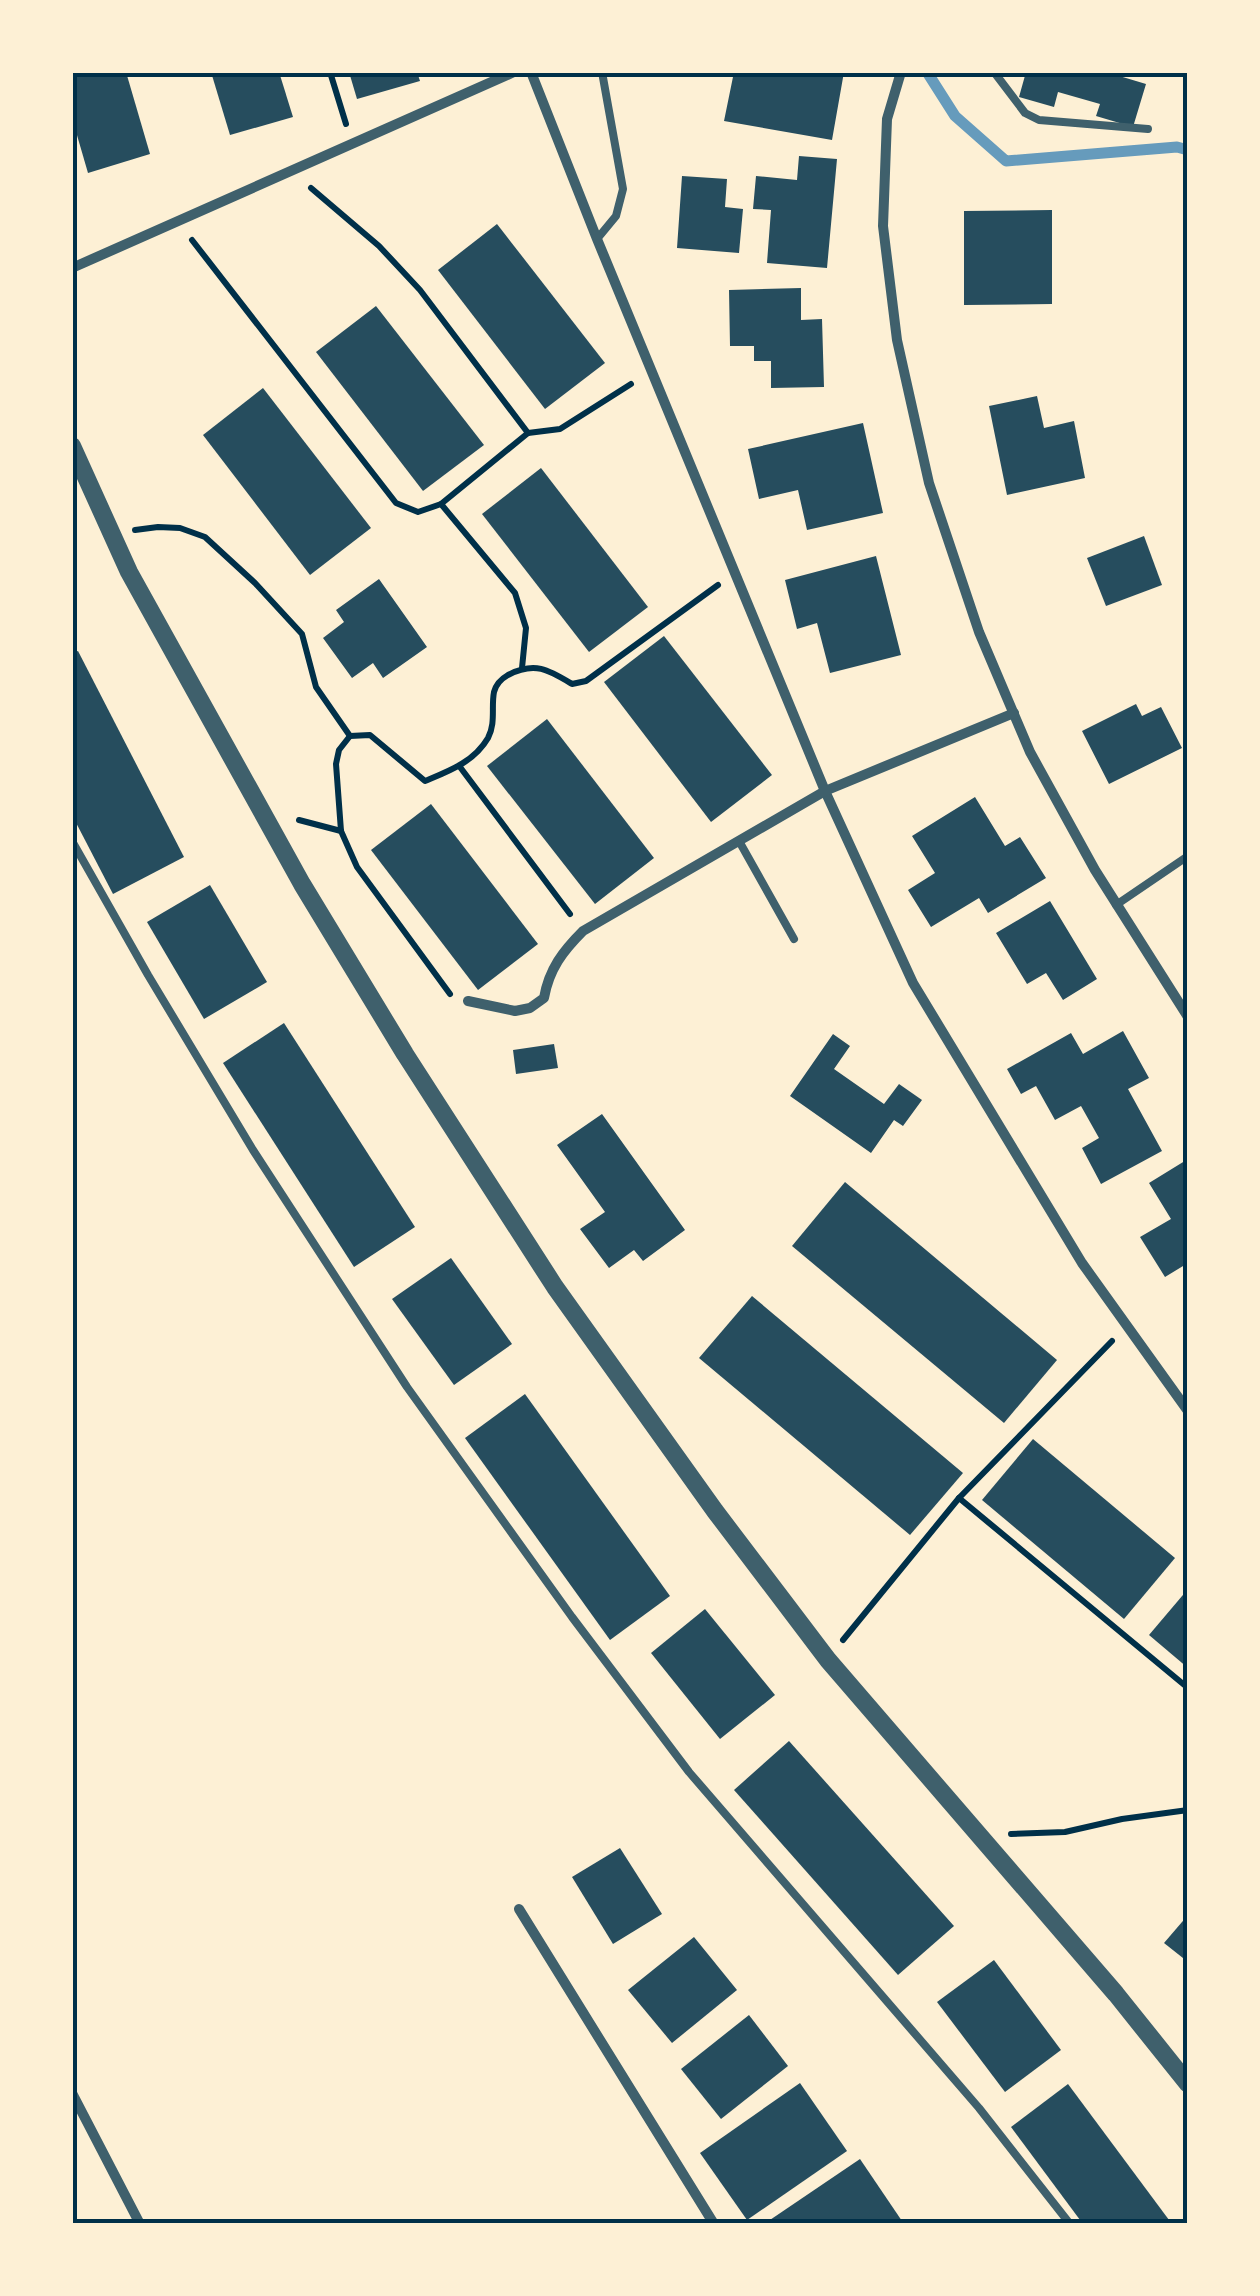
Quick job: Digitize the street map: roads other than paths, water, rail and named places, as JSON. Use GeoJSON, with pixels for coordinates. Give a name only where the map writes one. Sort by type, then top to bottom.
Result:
{"type":"FeatureCollection","features":[{"type":"Feature","properties":{"kind":"street"},"geometry":{"type":"LineString","coordinates":[[72,268],[514,72]]}},
{"type":"Feature","properties":{"kind":"street"},"geometry":{"type":"LineString","coordinates":[[531,72],[825,791],[913,983],[1072,1246],[1188,1411]]}},
{"type":"Feature","properties":{"kind":"street"},"geometry":{"type":"LineString","coordinates":[[901,72],[887,119],[883,226],[897,340],[929,483],[979,632],[1030,752],[1116,905],[1188,1017]]}},
{"type":"Feature","properties":{"kind":"street"},"geometry":{"type":"LineString","coordinates":[[72,446],[128,572],[302,884],[404,1054],[555,1287],[828,1660],[1116,1994],[1188,2084]]}},
{"type":"Feature","properties":{"kind":"street"},"geometry":{"type":"LineString","coordinates":[[468,1001],[515,1011],[530,1008],[544,998],[547,980],[562,953],[583,932],[825,791],[1014,713]]}},
{"type":"Feature","properties":{"kind":"street"},"geometry":{"type":"LineString","coordinates":[[519,1909],[714,2224]]}},
{"type":"Feature","properties":{"kind":"street"},"geometry":{"type":"LineString","coordinates":[[72,2093],[140,2224]]}},
{"type":"Feature","properties":{"kind":"lane"},"geometry":{"type":"LineString","coordinates":[[597,239],[616,216],[623,189],[602,72]]}},
{"type":"Feature","properties":{"kind":"lane"},"geometry":{"type":"LineString","coordinates":[[994,72],[1025,113],[1039,120],[1148,129]]}},
{"type":"Feature","properties":{"kind":"lane"},"geometry":{"type":"LineString","coordinates":[[72,841],[264,1166],[407,1387],[572,1617],[689,1772],[978,2108],[1070,2224]]}},
{"type":"Feature","properties":{"kind":"lane"},"geometry":{"type":"LineString","coordinates":[[739,841],[794,940]]}},
{"type":"Feature","properties":{"kind":"lane"},"geometry":{"type":"LineString","coordinates":[[1116,905],[1188,856]]}},
{"type":"Feature","properties":{"kind":"waterway"},"geometry":{"type":"LineString","coordinates":[[927,72],[955,116],[1006,161],[1177,147],[1188,150]]}}]}
